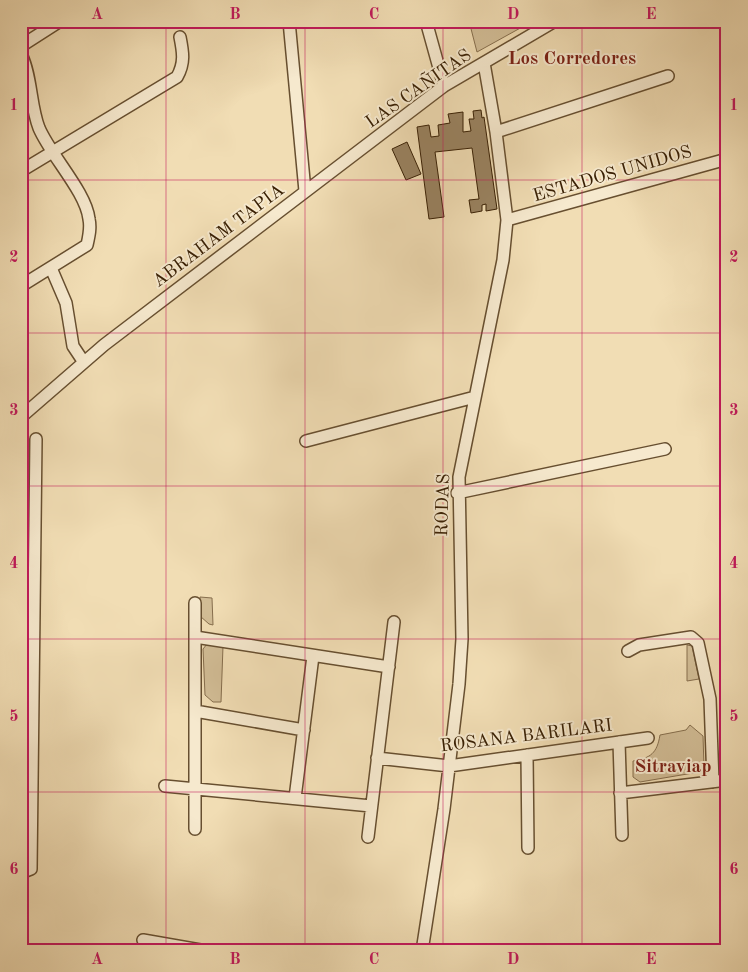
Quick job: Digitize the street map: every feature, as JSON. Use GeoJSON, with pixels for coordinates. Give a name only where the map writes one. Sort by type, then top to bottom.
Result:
{"type":"FeatureCollection","features":[{"type":"Feature","properties":{"kind":"street"},"geometry":{"type":"LineString","coordinates":[[21,46],[60,21]]}},
{"type":"Feature","properties":{"kind":"street","name":"ABRAHAM TAPIA"},"geometry":{"type":"LineString","coordinates":[[21,417],[84,361],[305,191],[289,21]]}},
{"type":"Feature","properties":{"kind":"street"},"geometry":{"type":"LineString","coordinates":[[426,21],[444,86]]}},
{"type":"Feature","properties":{"kind":"street","name":"LAS CAÑITAS"},"geometry":{"type":"LineString","coordinates":[[305,191],[444,86],[555,21]]}},
{"type":"Feature","properties":{"kind":"street"},"geometry":{"type":"LineString","coordinates":[[21,171],[177,77],[183,67],[183,51],[180,36]]}},
{"type":"Feature","properties":{"kind":"street"},"geometry":{"type":"LineString","coordinates":[[21,54],[39,127],[51,152],[79,194],[89,217],[90,232],[87,245],[21,286]]}},
{"type":"Feature","properties":{"kind":"street","name":"RODAS"},"geometry":{"type":"LineString","coordinates":[[422,951],[459,684],[462,639],[458,477],[503,260],[507,220],[496,132],[484,64]]}},
{"type":"Feature","properties":{"kind":"street"},"geometry":{"type":"LineString","coordinates":[[496,132],[668,76]]}},
{"type":"Feature","properties":{"kind":"street","name":"ESTADOS UNIDOS"},"geometry":{"type":"LineString","coordinates":[[507,220],[727,159]]}},
{"type":"Feature","properties":{"kind":"street"},"geometry":{"type":"LineString","coordinates":[[51,268],[66,303],[73,346],[84,361]]}},
{"type":"Feature","properties":{"kind":"street"},"geometry":{"type":"LineString","coordinates":[[306,441],[475,398]]}},
{"type":"Feature","properties":{"kind":"street"},"geometry":{"type":"LineString","coordinates":[[21,873],[31,870],[27,678],[36,440]]}},
{"type":"Feature","properties":{"kind":"street"},"geometry":{"type":"LineString","coordinates":[[457,493],[665,449]]}},
{"type":"Feature","properties":{"kind":"street"},"geometry":{"type":"LineString","coordinates":[[195,603],[195,829]]}},
{"type":"Feature","properties":{"kind":"street"},"geometry":{"type":"LineString","coordinates":[[368,837],[394,622]]}},
{"type":"Feature","properties":{"kind":"street"},"geometry":{"type":"LineString","coordinates":[[628,651],[639,645],[691,637],[698,643],[710,699],[713,782]]}},
{"type":"Feature","properties":{"kind":"street"},"geometry":{"type":"LineString","coordinates":[[195,638],[389,667]]}},
{"type":"Feature","properties":{"kind":"street"},"geometry":{"type":"LineString","coordinates":[[295,798],[313,656]]}},
{"type":"Feature","properties":{"kind":"street"},"geometry":{"type":"LineString","coordinates":[[195,711],[304,730]]}},
{"type":"Feature","properties":{"kind":"street","name":"ROSANA BARILARI"},"geometry":{"type":"LineString","coordinates":[[377,758],[449,766],[648,738]]}},
{"type":"Feature","properties":{"kind":"street"},"geometry":{"type":"LineString","coordinates":[[619,742],[622,835]]}},
{"type":"Feature","properties":{"kind":"street"},"geometry":{"type":"LineString","coordinates":[[527,755],[528,848]]}},
{"type":"Feature","properties":{"kind":"street"},"geometry":{"type":"LineString","coordinates":[[620,793],[727,780]]}},
{"type":"Feature","properties":{"kind":"street"},"geometry":{"type":"LineString","coordinates":[[165,786],[371,806]]}},
{"type":"Feature","properties":{"kind":"street"},"geometry":{"type":"LineString","coordinates":[[143,940],[206,951]]}},
{"type":"Feature","properties":{"kind":"shaded area"},"geometry":{"type":"Polygon","coordinates":[[[469,21],[533,21],[477,52],[469,21]]]}},
{"type":"Feature","properties":{"kind":"shaded area"},"geometry":{"type":"Polygon","coordinates":[[[200,597],[212,598],[213,625],[200,616],[200,597]]]}},
{"type":"Feature","properties":{"kind":"shaded area"},"geometry":{"type":"Polygon","coordinates":[[[207,644],[223,646],[221,702],[213,702],[205,695],[203,649],[207,644]]]}},
{"type":"Feature","properties":{"kind":"shaded area"},"geometry":{"type":"Polygon","coordinates":[[[687,645],[692,646],[699,679],[687,681],[687,645]]]}},
{"type":"Feature","properties":{"kind":"shaded area"},"geometry":{"type":"Polygon","coordinates":[[[690,725],[703,736],[704,766],[699,772],[640,782],[633,777],[633,761],[652,754],[657,746],[660,735],[686,730],[690,725]]]}},
{"type":"Feature","properties":{"kind":"building"},"geometry":{"type":"Polygon","coordinates":[[[481,110],[482,118],[484,117],[497,209],[486,211],[486,204],[482,205],[482,211],[471,213],[469,200],[479,199],[472,148],[435,152],[444,217],[429,219],[417,127],[429,125],[431,137],[439,136],[438,125],[450,123],[448,114],[463,112],[463,132],[471,131],[469,119],[474,119],[473,111],[481,110]]]}},
{"type":"Feature","properties":{"kind":"building"},"geometry":{"type":"Polygon","coordinates":[[[407,142],[421,174],[406,180],[392,149],[407,142]]]}},
{"type":"Feature","properties":{"kind":"district","name":"Los Corredores"},"geometry":{"type":"Point","coordinates":[572,57]}},
{"type":"Feature","properties":{"kind":"district","name":"Sitraviap"},"geometry":{"type":"Point","coordinates":[673,765]}}]}
